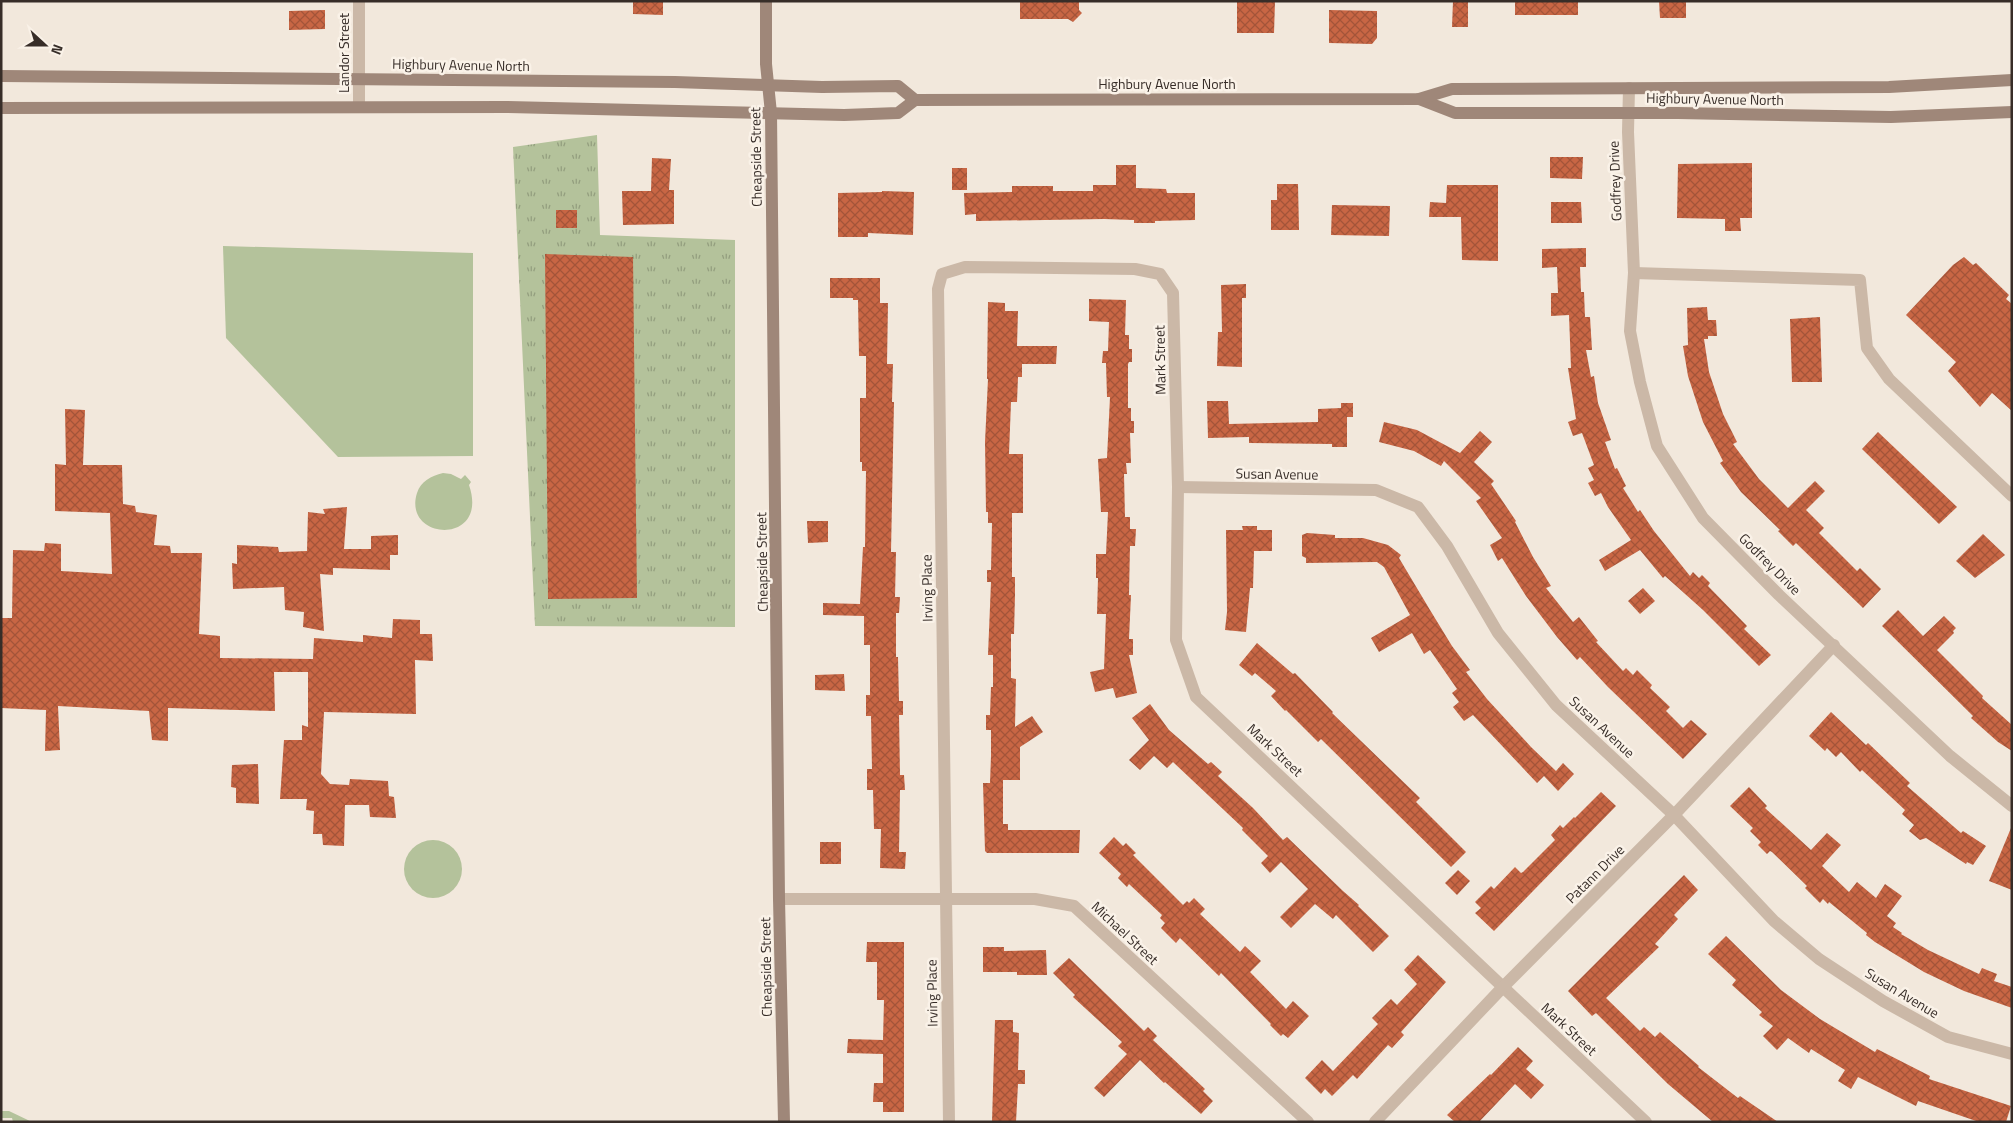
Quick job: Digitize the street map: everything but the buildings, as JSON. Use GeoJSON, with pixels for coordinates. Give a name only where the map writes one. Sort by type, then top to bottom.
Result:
{"type":"FeatureCollection","features":[{"type":"Feature","properties":{"kind":"main road","name":"Cheapside Street"},"geometry":{"type":"LineString","coordinates":[[766,1],[766,57],[771,113],[779,899],[784,1122]]}},
{"type":"Feature","properties":{"kind":"main road","name":"Highbury Avenue North"},"geometry":{"type":"LineString","coordinates":[[1,76],[359,78],[675,82],[822,87],[898,86],[915,100],[1420,99],[1452,89],[1889,87],[2012,80]]}},
{"type":"Feature","properties":{"kind":"main road","name":"Highbury Avenue North"},"geometry":{"type":"LineString","coordinates":[[1420,99],[1455,113],[1628,113],[1891,117],[2012,112]]}},
{"type":"Feature","properties":{"kind":"main road"},"geometry":{"type":"LineString","coordinates":[[1,108],[507,107],[844,115],[898,113],[915,100]]}},
{"type":"Feature","properties":{"kind":"street","name":"Landor Street"},"geometry":{"type":"LineString","coordinates":[[359,1],[359,106]]}},
{"type":"Feature","properties":{"kind":"street","name":"Godfrey Drive"},"geometry":{"type":"LineString","coordinates":[[1629,88],[1628,113],[1634,273],[1630,331],[1640,382],[1657,446],[1703,518],[1779,595],[1950,756],[2012,806]]}},
{"type":"Feature","properties":{"kind":"street","name":"Irving Place"},"geometry":{"type":"LineString","coordinates":[[949,1122],[938,289],[942,274],[965,267],[1134,269],[1160,274]]}},
{"type":"Feature","properties":{"kind":"street"},"geometry":{"type":"LineString","coordinates":[[1634,273],[1860,280],[1867,348],[1889,379],[2012,496]]}},
{"type":"Feature","properties":{"kind":"street","name":"Mark Street"},"geometry":{"type":"LineString","coordinates":[[1160,274],[1173,293],[1178,487],[1176,640],[1196,697],[1646,1122]]}},
{"type":"Feature","properties":{"kind":"street","name":"Susan Avenue"},"geometry":{"type":"LineString","coordinates":[[1178,487],[1376,490],[1418,507],[1447,546],[1498,633],[1556,705],[1674,815],[1774,921],[1819,959],[1883,1001],[1948,1037],[2012,1054]]}},
{"type":"Feature","properties":{"kind":"street","name":"Patann Drive"},"geometry":{"type":"LineString","coordinates":[[1375,1122],[1503,987],[1674,815],[1834,645]]}},
{"type":"Feature","properties":{"kind":"street","name":"Michael Street"},"geometry":{"type":"LineString","coordinates":[[779,899],[1035,899],[1074,906],[1308,1122]]}},
{"type":"Feature","properties":{"kind":"green space"},"geometry":{"type":"Polygon","coordinates":[[[597,135],[600,235],[735,240],[735,627],[535,626],[513,147],[597,135]]]}},
{"type":"Feature","properties":{"kind":"green space"},"geometry":{"type":"Polygon","coordinates":[[[223,246],[473,253],[473,456],[338,457],[226,338],[223,246]]]}},
{"type":"Feature","properties":{"kind":"green space"},"geometry":{"type":"Polygon","coordinates":[[[443,473],[451,474],[461,479],[465,475],[471,482],[469,485],[472,505],[468,519],[458,527],[445,530],[432,528],[422,521],[416,509],[417,493],[421,485],[431,477],[443,473]]]}},
{"type":"Feature","properties":{"kind":"green space"},"geometry":{"type":"Polygon","coordinates":[[[433,840],[449,845],[457,853],[462,869],[457,885],[449,893],[433,898],[417,893],[409,885],[404,869],[409,853],[417,845],[433,840]]]}},
{"type":"Feature","properties":{"kind":"green space"},"geometry":{"type":"Polygon","coordinates":[[[1,1111],[9,1111],[32,1122],[13,1122],[12,1118],[1,1118],[1,1111]]]}}]}
